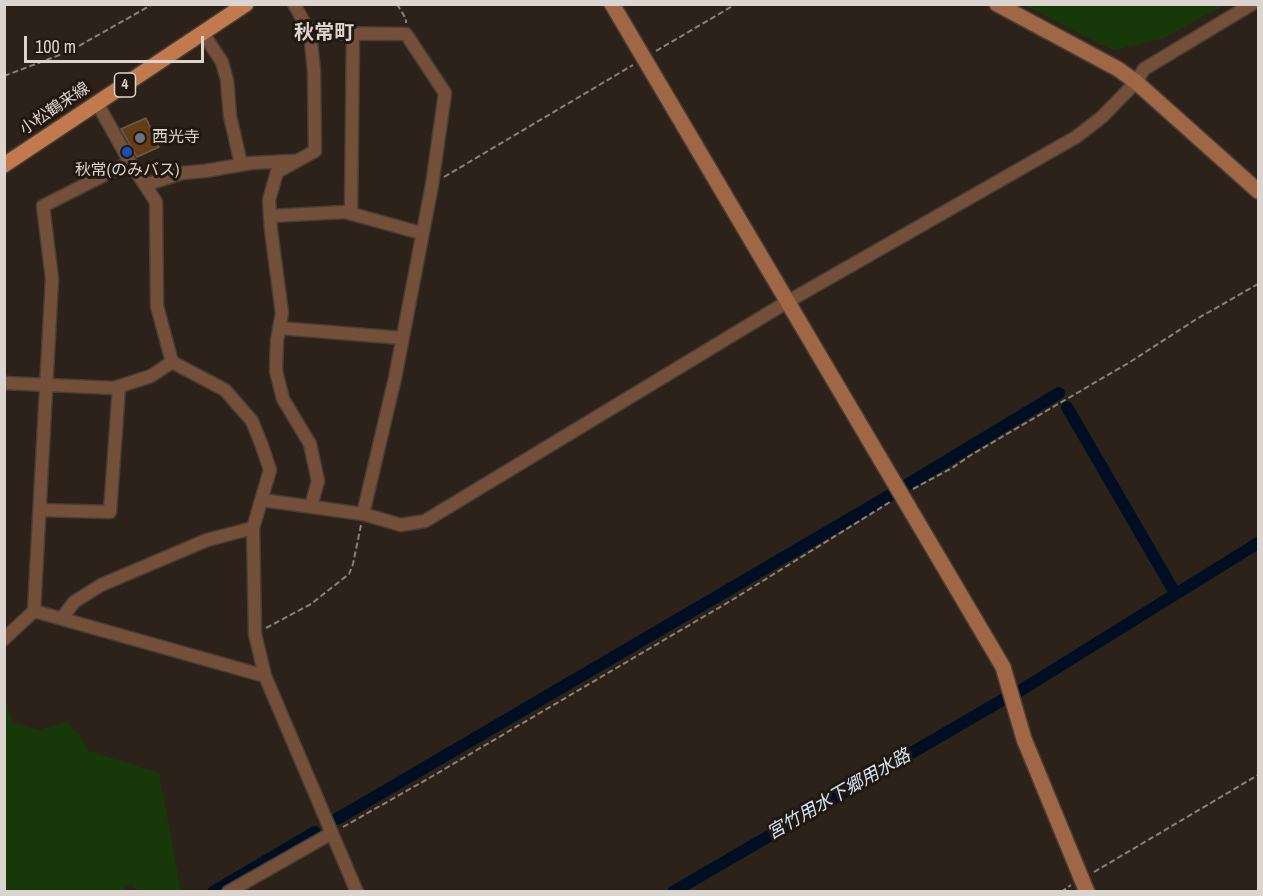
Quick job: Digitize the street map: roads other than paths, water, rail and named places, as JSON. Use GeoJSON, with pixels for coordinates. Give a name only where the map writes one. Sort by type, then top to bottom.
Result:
{"type":"FeatureCollection","features":[{"type":"Feature","properties":{"kind":"main road","name":"小松鶴来線"},"geometry":{"type":"LineString","coordinates":[[4,165],[246,4]]}},
{"type":"Feature","properties":{"kind":"street"},"geometry":{"type":"LineString","coordinates":[[294,4],[310,33],[314,71],[315,151],[277,172],[270,200],[270,216],[282,313],[276,371],[283,399],[310,444],[318,481],[310,506]]}},
{"type":"Feature","properties":{"kind":"street"},"geometry":{"type":"LineString","coordinates":[[612,4],[1003,667],[1024,739],[1084,885]]}},
{"type":"Feature","properties":{"kind":"street"},"geometry":{"type":"LineString","coordinates":[[997,4],[1118,69],[1136,82],[1258,191]]}},
{"type":"Feature","properties":{"kind":"street"},"geometry":{"type":"LineString","coordinates":[[262,500],[363,514],[401,525],[425,521],[788,302],[1076,137],[1102,117],[1136,82],[1144,69],[1252,4]]}},
{"type":"Feature","properties":{"kind":"street"},"geometry":{"type":"LineString","coordinates":[[203,33],[222,62],[227,80],[230,116],[241,164]]}},
{"type":"Feature","properties":{"kind":"street"},"geometry":{"type":"LineString","coordinates":[[310,33],[406,34],[445,93],[432,185],[395,378],[363,514]]}},
{"type":"Feature","properties":{"kind":"street"},"geometry":{"type":"LineString","coordinates":[[351,214],[353,33]]}},
{"type":"Feature","properties":{"kind":"street"},"geometry":{"type":"LineString","coordinates":[[97,103],[130,162],[156,202],[157,306],[172,362],[225,390],[252,421],[270,470],[253,528],[255,634],[266,676],[357,891]]}},
{"type":"Feature","properties":{"kind":"street"},"geometry":{"type":"LineString","coordinates":[[145,185],[182,173],[241,164],[297,161]]}},
{"type":"Feature","properties":{"kind":"street"},"geometry":{"type":"LineString","coordinates":[[4,639],[34,611],[52,279],[43,206],[130,162]]}},
{"type":"Feature","properties":{"kind":"street"},"geometry":{"type":"LineString","coordinates":[[270,216],[345,212],[421,233]]}},
{"type":"Feature","properties":{"kind":"street"},"geometry":{"type":"LineString","coordinates":[[279,328],[402,338]]}},
{"type":"Feature","properties":{"kind":"street"},"geometry":{"type":"LineString","coordinates":[[4,383],[114,388],[151,376],[172,362]]}},
{"type":"Feature","properties":{"kind":"street"},"geometry":{"type":"LineString","coordinates":[[40,510],[110,512],[119,387]]}},
{"type":"Feature","properties":{"kind":"street"},"geometry":{"type":"LineString","coordinates":[[62,618],[74,602],[101,585],[207,540],[253,528]]}},
{"type":"Feature","properties":{"kind":"street"},"geometry":{"type":"LineString","coordinates":[[34,611],[266,676]]}},
{"type":"Feature","properties":{"kind":"street"},"geometry":{"type":"LineString","coordinates":[[228,891],[332,832]]}},
{"type":"Feature","properties":{"kind":"waterway"},"geometry":{"type":"LineString","coordinates":[[905,486],[1059,393]]}},
{"type":"Feature","properties":{"kind":"waterway"},"geometry":{"type":"LineString","coordinates":[[1067,407],[1175,593]]}},
{"type":"Feature","properties":{"kind":"waterway"},"geometry":{"type":"LineString","coordinates":[[337,819],[892,494]]}},
{"type":"Feature","properties":{"kind":"waterway","name":"宮竹用水下郷用水路"},"geometry":{"type":"LineString","coordinates":[[1018,692],[1258,543]]}},
{"type":"Feature","properties":{"kind":"waterway","name":"宮竹用水下郷用水路"},"geometry":{"type":"LineString","coordinates":[[673,892],[1004,699]]}},
{"type":"Feature","properties":{"kind":"waterway"},"geometry":{"type":"LineString","coordinates":[[213,892],[315,832]]}},
{"type":"Feature","properties":{"kind":"place","name":"西光寺"},"geometry":{"type":"Point","coordinates":[140,138]}},
{"type":"Feature","properties":{"kind":"place","name":"秋常(のみバス)"},"geometry":{"type":"Point","coordinates":[127,152]}},
{"type":"Feature","properties":{"kind":"district","name":"秋常町"},"geometry":{"type":"Point","coordinates":[324,34]}}]}
